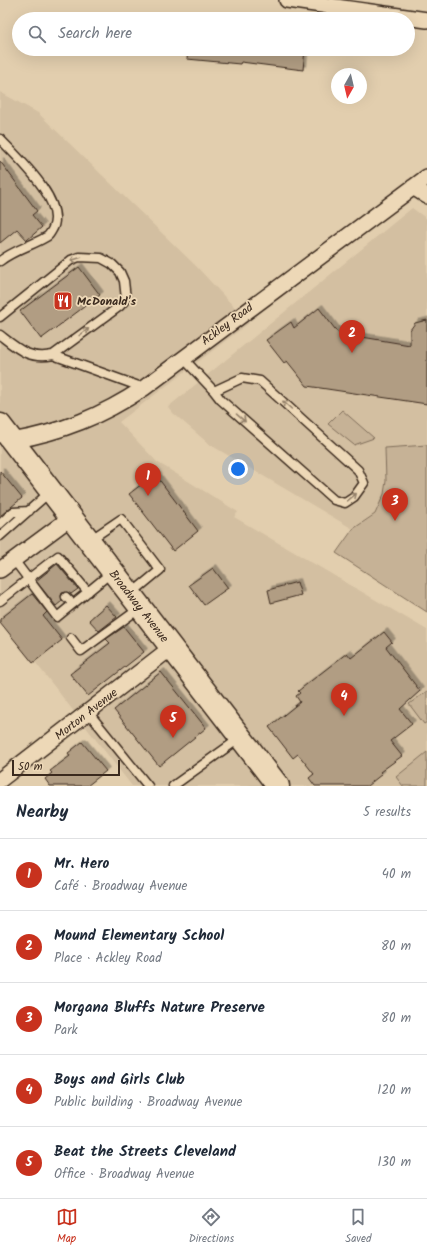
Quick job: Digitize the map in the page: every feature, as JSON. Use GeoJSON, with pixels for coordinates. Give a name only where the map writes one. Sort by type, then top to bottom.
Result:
{"type":"FeatureCollection","features":[{"type":"Feature","properties":{"kind":"main road","name":"Broadway Avenue"},"geometry":{"type":"LineString","coordinates":[[6,433],[278,786]]}},
{"type":"Feature","properties":{"kind":"street"},"geometry":{"type":"LineString","coordinates":[[287,0],[371,12]]}},
{"type":"Feature","properties":{"kind":"street"},"geometry":{"type":"LineString","coordinates":[[415,18],[427,20]]}},
{"type":"Feature","properties":{"kind":"street","name":"Ackley Road"},"geometry":{"type":"LineString","coordinates":[[6,433],[42,436],[99,415],[144,388],[427,177]]}},
{"type":"Feature","properties":{"kind":"street"},"geometry":{"type":"LineString","coordinates":[[413,187],[427,196]]}},
{"type":"Feature","properties":{"kind":"street"},"geometry":{"type":"LineString","coordinates":[[0,570],[70,518]]}},
{"type":"Feature","properties":{"kind":"street","name":"Morton Avenue"},"geometry":{"type":"LineString","coordinates":[[0,780],[172,647]]}},
{"type":"Feature","properties":{"kind":"lane"},"geometry":{"type":"LineString","coordinates":[[0,139],[43,186],[56,214],[54,227],[48,237],[10,253],[0,261]]}},
{"type":"Feature","properties":{"kind":"lane"},"geometry":{"type":"LineString","coordinates":[[0,317],[71,260],[86,256],[101,258],[112,264],[120,272],[124,281],[126,299],[120,306],[53,355],[41,357],[23,353],[0,335]]}},
{"type":"Feature","properties":{"kind":"lane"},"geometry":{"type":"LineString","coordinates":[[53,355],[144,388]]}},
{"type":"Feature","properties":{"kind":"lane"},"geometry":{"type":"LineString","coordinates":[[183,358],[221,400],[334,500],[344,503],[354,497],[364,483],[358,470],[260,381],[242,378],[214,391]]}},
{"type":"Feature","properties":{"kind":"lane"},"geometry":{"type":"LineString","coordinates":[[0,536],[50,492]]}},
{"type":"Feature","properties":{"kind":"lane"},"geometry":{"type":"LineString","coordinates":[[0,524],[13,512],[28,511]]}},
{"type":"Feature","properties":{"kind":"lane"},"geometry":{"type":"LineString","coordinates":[[71,638],[81,651],[135,601],[160,570],[121,519],[89,542]]}},
{"type":"Feature","properties":{"kind":"lane"},"geometry":{"type":"LineString","coordinates":[[0,601],[46,569],[58,556],[88,592]]}},
{"type":"Feature","properties":{"kind":"lane"},"geometry":{"type":"LineString","coordinates":[[14,560],[57,617],[112,572]]}},
{"type":"Feature","properties":{"kind":"lane"},"geometry":{"type":"LineString","coordinates":[[66,597],[73,604]]}},
{"type":"Feature","properties":{"kind":"lane"},"geometry":{"type":"LineString","coordinates":[[88,712],[148,786]]}},
{"type":"Feature","properties":{"kind":"lane"},"geometry":{"type":"LineString","coordinates":[[173,786],[241,737]]}},
{"type":"Feature","properties":{"kind":"shaded area"},"geometry":{"type":"Polygon","coordinates":[[[0,92],[38,113],[196,266],[249,323],[119,422],[157,462],[238,512],[234,517],[427,630],[427,786],[132,786],[0,617],[0,92]]]}},
{"type":"Feature","properties":{"kind":"shaded area"},"geometry":{"type":"Polygon","coordinates":[[[412,208],[427,219],[427,445],[385,448],[386,481],[384,494],[375,514],[353,529],[209,444],[168,407],[412,208]]]}},
{"type":"Feature","properties":{"kind":"shaded area"},"geometry":{"type":"Polygon","coordinates":[[[342,410],[374,438],[354,445],[328,424],[342,410]]]}},
{"type":"Feature","properties":{"kind":"shaded area"},"geometry":{"type":"Polygon","coordinates":[[[427,445],[427,612],[336,553],[353,529],[375,514],[384,494],[386,481],[385,448],[427,445]]]}},
{"type":"Feature","properties":{"kind":"shaded area"},"geometry":{"type":"Polygon","coordinates":[[[427,691],[427,722],[424,724],[409,704],[427,691]]]}},
{"type":"Feature","properties":{"kind":"shaded area"},"geometry":{"type":"Polygon","coordinates":[[[427,752],[427,786],[403,786],[396,777],[427,752]]]}},
{"type":"Feature","properties":{"kind":"building"},"geometry":{"type":"Polygon","coordinates":[[[187,56],[304,56],[303,70],[241,62],[240,64],[187,59],[187,56]]]}},
{"type":"Feature","properties":{"kind":"building"},"geometry":{"type":"Polygon","coordinates":[[[0,161],[37,211],[32,215],[42,227],[27,240],[17,229],[0,243],[0,161]]]}},
{"type":"Feature","properties":{"kind":"building","name":"McDonald's"},"geometry":{"type":"Polygon","coordinates":[[[79,267],[100,295],[41,339],[20,311],[79,267]]]}},
{"type":"Feature","properties":{"kind":"building"},"geometry":{"type":"Polygon","coordinates":[[[319,308],[338,333],[410,345],[410,330],[415,323],[427,320],[427,404],[307,386],[287,361],[284,363],[266,340],[291,322],[294,328],[319,308]]]}},
{"type":"Feature","properties":{"kind":"building"},"geometry":{"type":"Polygon","coordinates":[[[0,471],[22,498],[0,516],[0,471]]]}},
{"type":"Feature","properties":{"kind":"building"},"geometry":{"type":"Polygon","coordinates":[[[155,474],[198,531],[173,551],[129,494],[155,474]]]}},
{"type":"Feature","properties":{"kind":"building"},"geometry":{"type":"Polygon","coordinates":[[[57,564],[78,589],[71,594],[67,592],[62,593],[62,601],[56,606],[36,581],[57,564]]]}},
{"type":"Feature","properties":{"kind":"building"},"geometry":{"type":"Polygon","coordinates":[[[213,568],[228,588],[204,605],[189,585],[213,568]]]}},
{"type":"Feature","properties":{"kind":"building"},"geometry":{"type":"Polygon","coordinates":[[[297,582],[301,595],[271,603],[268,590],[297,582]]]}},
{"type":"Feature","properties":{"kind":"building"},"geometry":{"type":"Polygon","coordinates":[[[32,594],[47,612],[43,616],[62,640],[33,663],[0,622],[0,619],[32,594]]]}},
{"type":"Feature","properties":{"kind":"building"},"geometry":{"type":"Polygon","coordinates":[[[106,605],[117,617],[99,631],[89,620],[106,605]]]}},
{"type":"Feature","properties":{"kind":"building"},"geometry":{"type":"Polygon","coordinates":[[[124,627],[144,652],[88,696],[70,674],[110,643],[106,639],[124,627]]]}},
{"type":"Feature","properties":{"kind":"building"},"geometry":{"type":"Polygon","coordinates":[[[384,632],[392,642],[386,647],[420,691],[400,709],[412,724],[390,741],[402,756],[380,772],[382,774],[367,786],[315,786],[309,778],[314,774],[298,754],[293,758],[269,727],[300,702],[296,696],[300,693],[298,691],[347,653],[351,658],[384,632]]]}},
{"type":"Feature","properties":{"kind":"building"},"geometry":{"type":"Polygon","coordinates":[[[161,672],[206,728],[159,766],[114,710],[161,672]]]}},
{"type":"Feature","properties":{"kind":"building"},"geometry":{"type":"Polygon","coordinates":[[[82,742],[106,771],[87,786],[50,786],[45,779],[52,773],[50,771],[70,756],[68,753],[82,742]]]}},
{"type":"Feature","properties":{"kind":"place","name":"McDonald's"},"geometry":{"type":"Point","coordinates":[63,301]}},
{"type":"Feature","properties":{"kind":"place","name":"Mound Elementary School"},"geometry":{"type":"Point","coordinates":[352,353]}},
{"type":"Feature","properties":{"kind":"place","name":"Mr. Hero"},"geometry":{"type":"Point","coordinates":[148,496]}},
{"type":"Feature","properties":{"kind":"place","name":"Morgana Bluffs Nature Preserve"},"geometry":{"type":"Point","coordinates":[395,521]}},
{"type":"Feature","properties":{"kind":"place","name":"Boys and Girls Club"},"geometry":{"type":"Point","coordinates":[344,716]}},
{"type":"Feature","properties":{"kind":"place","name":"Beat the Streets Cleveland"},"geometry":{"type":"Point","coordinates":[173,738]}}]}
